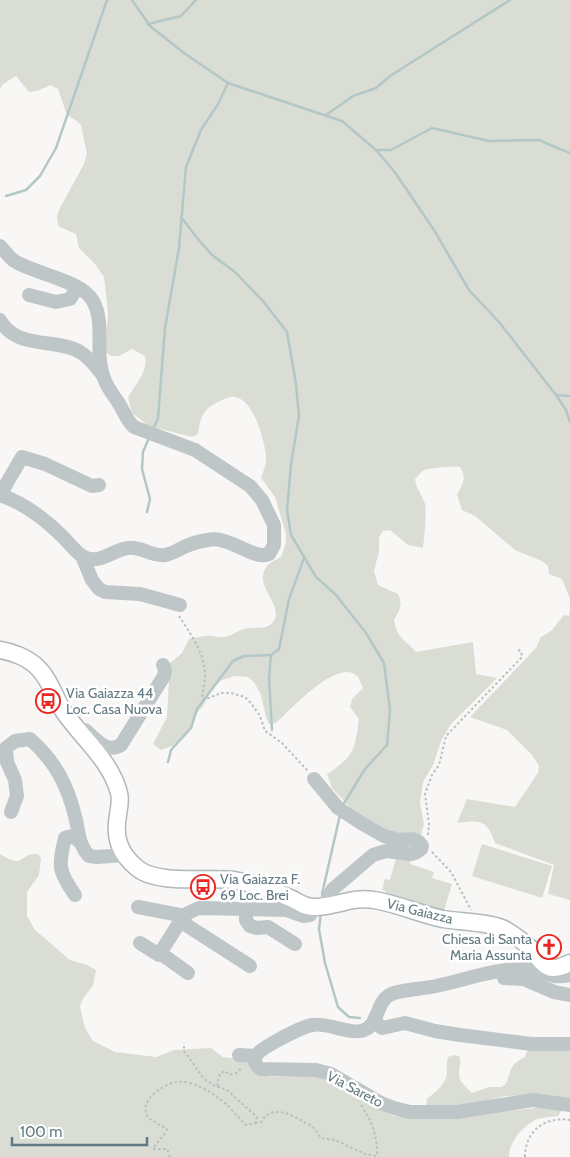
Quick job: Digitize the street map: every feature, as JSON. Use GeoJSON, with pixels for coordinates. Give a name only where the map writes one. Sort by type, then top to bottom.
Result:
{"type":"FeatureCollection","features":[{"type":"Feature","properties":{"kind":"main road"},"geometry":{"type":"LineString","coordinates":[[0,650],[13,653],[32,662],[38,668],[73,724],[102,758],[117,785],[120,799],[115,830],[119,845],[125,855],[138,869],[149,875],[188,880],[232,880],[251,883],[305,906],[321,906]]}},
{"type":"Feature","properties":{"kind":"main road","name":"Via Gaiazza"},"geometry":{"type":"LineString","coordinates":[[321,906],[362,898],[386,902],[441,918],[506,930],[530,948],[549,968],[570,963]]}},
{"type":"Feature","properties":{"kind":"street"},"geometry":{"type":"LineString","coordinates":[[0,246],[12,259],[63,281],[87,294],[96,307],[100,333],[102,374],[110,393],[118,402],[128,422],[134,427],[195,450],[250,486],[262,500],[272,519],[275,530],[274,545],[268,554],[264,556],[221,539],[201,542],[164,555],[155,555],[130,547],[97,560],[82,556]]}},
{"type":"Feature","properties":{"kind":"street"},"geometry":{"type":"LineString","coordinates":[[63,281],[59,296],[64,301]]}},
{"type":"Feature","properties":{"kind":"street"},"geometry":{"type":"LineString","coordinates":[[29,295],[56,302],[64,301],[70,299],[77,288]]}},
{"type":"Feature","properties":{"kind":"street"},"geometry":{"type":"LineString","coordinates":[[0,320],[14,334],[32,341],[79,351],[102,374]]}},
{"type":"Feature","properties":{"kind":"street"},"geometry":{"type":"LineString","coordinates":[[99,485],[92,486],[45,464],[22,457],[1,496],[17,502],[44,520],[82,556],[92,580],[99,589],[105,592],[140,594],[179,609]]}},
{"type":"Feature","properties":{"kind":"street"},"geometry":{"type":"LineString","coordinates":[[73,724],[83,728],[110,749],[121,746],[164,676],[165,670],[163,665]]}},
{"type":"Feature","properties":{"kind":"street"},"geometry":{"type":"LineString","coordinates":[[11,812],[17,796],[15,780],[7,762],[6,748],[15,741],[30,740],[44,752],[60,774],[70,796],[82,849],[89,856],[125,855]]}},
{"type":"Feature","properties":{"kind":"street"},"geometry":{"type":"LineString","coordinates":[[314,779],[338,808],[361,823],[384,836],[399,840],[412,839],[420,842],[422,846],[417,852],[411,854],[386,851],[373,856],[333,889],[321,906]]}},
{"type":"Feature","properties":{"kind":"street"},"geometry":{"type":"LineString","coordinates":[[75,895],[60,866],[60,859],[65,838],[75,837],[80,842]]}},
{"type":"Feature","properties":{"kind":"street","name":"Via Gaiazza"},"geometry":{"type":"LineString","coordinates":[[183,918],[199,908],[286,910],[303,916],[310,915],[321,906]]}},
{"type":"Feature","properties":{"kind":"street","name":"Via Gaiazza"},"geometry":{"type":"LineString","coordinates":[[138,907],[183,918],[250,966]]}},
{"type":"Feature","properties":{"kind":"street"},"geometry":{"type":"LineString","coordinates":[[246,910],[246,920],[250,926],[257,928],[268,927],[295,944]]}},
{"type":"Feature","properties":{"kind":"street"},"geometry":{"type":"LineString","coordinates":[[140,943],[159,956],[183,918]]}},
{"type":"Feature","properties":{"kind":"street"},"geometry":{"type":"LineString","coordinates":[[160,953],[188,973]]}},
{"type":"Feature","properties":{"kind":"street"},"geometry":{"type":"LineString","coordinates":[[247,1055],[312,1025],[325,1025],[358,1032],[370,1027],[382,1002],[391,994],[509,970],[526,969],[554,977],[570,976]]}},
{"type":"Feature","properties":{"kind":"street"},"geometry":{"type":"LineString","coordinates":[[469,979],[469,985],[472,987],[504,978],[524,979],[554,992],[570,995]]}},
{"type":"Feature","properties":{"kind":"street"},"geometry":{"type":"LineString","coordinates":[[375,1018],[378,1025],[382,1028],[405,1023],[460,1035],[532,1044],[570,1044]]}},
{"type":"Feature","properties":{"kind":"street","name":"Via Sareto"},"geometry":{"type":"LineString","coordinates":[[247,1055],[261,1069],[316,1070],[331,1074],[381,1103],[410,1112],[457,1112],[533,1100],[570,1106]]}},
{"type":"Feature","properties":{"kind":"path"},"geometry":{"type":"LineString","coordinates":[[179,609],[200,653],[205,672],[202,698],[204,700],[221,693],[231,693],[245,698],[260,716],[265,731],[282,743],[314,779]]}},
{"type":"Feature","properties":{"kind":"path"},"geometry":{"type":"LineString","coordinates":[[480,924],[467,905],[451,872],[430,850],[422,846],[427,838],[429,824],[426,794],[432,776],[439,765],[446,736],[522,657],[521,651],[516,649]]}},
{"type":"Feature","properties":{"kind":"path"},"geometry":{"type":"LineString","coordinates":[[184,1044],[184,1051],[204,1079],[234,1095],[257,1117],[254,1123]]}},
{"type":"Feature","properties":{"kind":"path"},"geometry":{"type":"LineString","coordinates":[[218,1087],[216,1083],[220,1073],[225,1071],[230,1074],[237,1073],[247,1055]]}},
{"type":"Feature","properties":{"kind":"path"},"geometry":{"type":"LineString","coordinates":[[170,1157],[167,1149],[153,1149],[156,1143],[164,1137],[167,1129],[148,1118],[144,1109],[147,1101],[158,1090],[176,1082],[194,1084],[229,1107],[246,1125],[261,1122],[269,1114],[286,1112],[314,1128],[322,1138],[335,1140],[365,1154],[377,1157],[377,1140],[370,1119],[360,1103]]}},
{"type":"Feature","properties":{"kind":"path"},"geometry":{"type":"LineString","coordinates":[[525,1157],[527,1143],[532,1134],[542,1124],[558,1119],[570,1120]]}},
{"type":"Feature","properties":{"kind":"shaded area"},"geometry":{"type":"Polygon","coordinates":[[[0,0],[570,0],[570,599],[562,579],[549,574],[548,566],[542,561],[515,550],[475,516],[462,510],[457,495],[463,481],[460,467],[427,469],[415,479],[426,507],[423,548],[408,545],[390,530],[383,531],[379,537],[379,551],[374,571],[378,585],[398,594],[401,604],[394,620],[396,627],[400,635],[416,652],[473,642],[476,674],[497,678],[451,724],[442,739],[433,765],[423,782],[420,803],[424,824],[420,838],[394,836],[356,814],[332,788],[327,774],[348,757],[356,738],[359,719],[350,707],[352,699],[363,688],[356,675],[347,672],[337,674],[326,680],[302,698],[276,723],[269,724],[261,695],[254,682],[248,677],[234,676],[220,681],[210,691],[204,705],[195,715],[190,729],[175,745],[161,750],[153,744],[167,717],[170,663],[182,653],[189,639],[206,636],[226,637],[244,629],[264,627],[273,622],[276,615],[275,609],[265,587],[263,580],[264,572],[269,564],[281,557],[286,542],[286,534],[275,497],[261,478],[266,459],[257,421],[248,405],[242,400],[229,397],[210,407],[202,417],[198,434],[192,437],[149,426],[132,413],[128,397],[143,373],[145,356],[132,349],[119,356],[111,356],[105,352],[108,314],[104,277],[95,264],[79,248],[76,234],[58,226],[57,216],[60,208],[84,164],[87,154],[81,125],[67,115],[58,89],[51,85],[29,92],[16,76],[3,84],[0,89],[0,0]]]}},
{"type":"Feature","properties":{"kind":"shaded area"},"geometry":{"type":"Polygon","coordinates":[[[570,609],[570,900],[548,894],[554,865],[495,843],[489,829],[482,823],[472,821],[457,823],[467,799],[515,807],[538,773],[539,766],[532,755],[507,730],[470,717],[536,648],[541,637],[551,631],[564,615],[569,616],[570,609]]]}},
{"type":"Feature","properties":{"kind":"shaded area"},"geometry":{"type":"Polygon","coordinates":[[[482,844],[552,866],[542,898],[472,876],[482,844]]]}},
{"type":"Feature","properties":{"kind":"shaded area"},"geometry":{"type":"Polygon","coordinates":[[[0,854],[14,861],[21,860],[32,854],[38,854],[41,858],[39,875],[27,892],[27,916],[35,930],[70,960],[96,970],[93,986],[83,998],[80,1007],[85,1028],[93,1041],[115,1052],[156,1057],[174,1050],[211,1048],[223,1057],[245,1060],[255,1071],[271,1077],[313,1075],[337,1084],[393,1116],[442,1118],[554,1106],[562,1110],[558,1116],[535,1120],[525,1127],[511,1146],[509,1157],[0,1157],[0,854]]]}},
{"type":"Feature","properties":{"kind":"shaded area"},"geometry":{"type":"Polygon","coordinates":[[[397,855],[411,857],[410,864],[434,872],[432,878],[452,884],[443,914],[385,898],[386,891],[382,890],[385,879],[390,880],[397,855]]]}},
{"type":"Feature","properties":{"kind":"shaded area"},"geometry":{"type":"Polygon","coordinates":[[[570,1047],[570,1100],[515,1095],[466,1105],[434,1107],[426,1105],[427,1099],[445,1081],[448,1057],[459,1056],[460,1078],[472,1093],[489,1087],[501,1087],[506,1084],[512,1068],[516,1062],[525,1057],[527,1051],[570,1047]]]}},
{"type":"Feature","properties":{"kind":"waterway"},"geometry":{"type":"LineString","coordinates":[[6,196],[26,190],[40,176],[56,148],[107,0]]}},
{"type":"Feature","properties":{"kind":"waterway"},"geometry":{"type":"LineString","coordinates":[[132,0],[150,26],[184,53],[228,83],[342,121],[376,150],[394,171],[434,230],[469,290],[499,322],[556,395],[566,410],[570,422]]}},
{"type":"Feature","properties":{"kind":"waterway"},"geometry":{"type":"LineString","coordinates":[[148,24],[181,16],[196,0]]}},
{"type":"Feature","properties":{"kind":"waterway"},"geometry":{"type":"LineString","coordinates":[[326,115],[353,96],[376,88],[390,76],[510,0]]}},
{"type":"Feature","properties":{"kind":"waterway"},"geometry":{"type":"LineString","coordinates":[[153,429],[158,418],[165,328],[179,248],[186,167],[201,130],[218,104],[228,83]]}},
{"type":"Feature","properties":{"kind":"waterway"},"geometry":{"type":"LineString","coordinates":[[376,150],[391,150],[432,128],[489,141],[539,140],[570,153]]}},
{"type":"Feature","properties":{"kind":"waterway"},"geometry":{"type":"LineString","coordinates":[[181,217],[212,255],[235,272],[263,301],[287,332],[296,384],[299,416],[291,464],[287,510],[291,535],[316,577],[336,595],[366,633],[384,663],[390,710],[387,745],[365,769],[343,805]]}},
{"type":"Feature","properties":{"kind":"waterway"},"geometry":{"type":"LineString","coordinates":[[557,395],[570,396]]}},
{"type":"Feature","properties":{"kind":"waterway"},"geometry":{"type":"LineString","coordinates":[[147,512],[150,499],[142,469],[143,452],[149,438]]}},
{"type":"Feature","properties":{"kind":"waterway"},"geometry":{"type":"LineString","coordinates":[[168,762],[171,750],[191,728],[197,709],[233,661],[244,656],[271,655],[279,649],[289,599],[304,558]]}},
{"type":"Feature","properties":{"kind":"waterway"},"geometry":{"type":"LineString","coordinates":[[271,655],[269,678],[272,730]]}},
{"type":"Feature","properties":{"kind":"waterway"},"geometry":{"type":"LineString","coordinates":[[322,894],[340,815]]}},
{"type":"Feature","properties":{"kind":"waterway"},"geometry":{"type":"LineString","coordinates":[[321,912],[319,929],[325,963],[338,1007],[349,1017],[360,1018]]}},
{"type":"Feature","properties":{"kind":"place","name":"Via Gaiazza 44 Loc. Casa Nuova"},"geometry":{"type":"Point","coordinates":[48,701]}},
{"type":"Feature","properties":{"kind":"place","name":"Via Gaiazza F. 69 Loc. Brei"},"geometry":{"type":"Point","coordinates":[203,887]}},
{"type":"Feature","properties":{"kind":"place","name":"Chiesa di Santa Maria Assunta"},"geometry":{"type":"Point","coordinates":[549,947]}}]}
